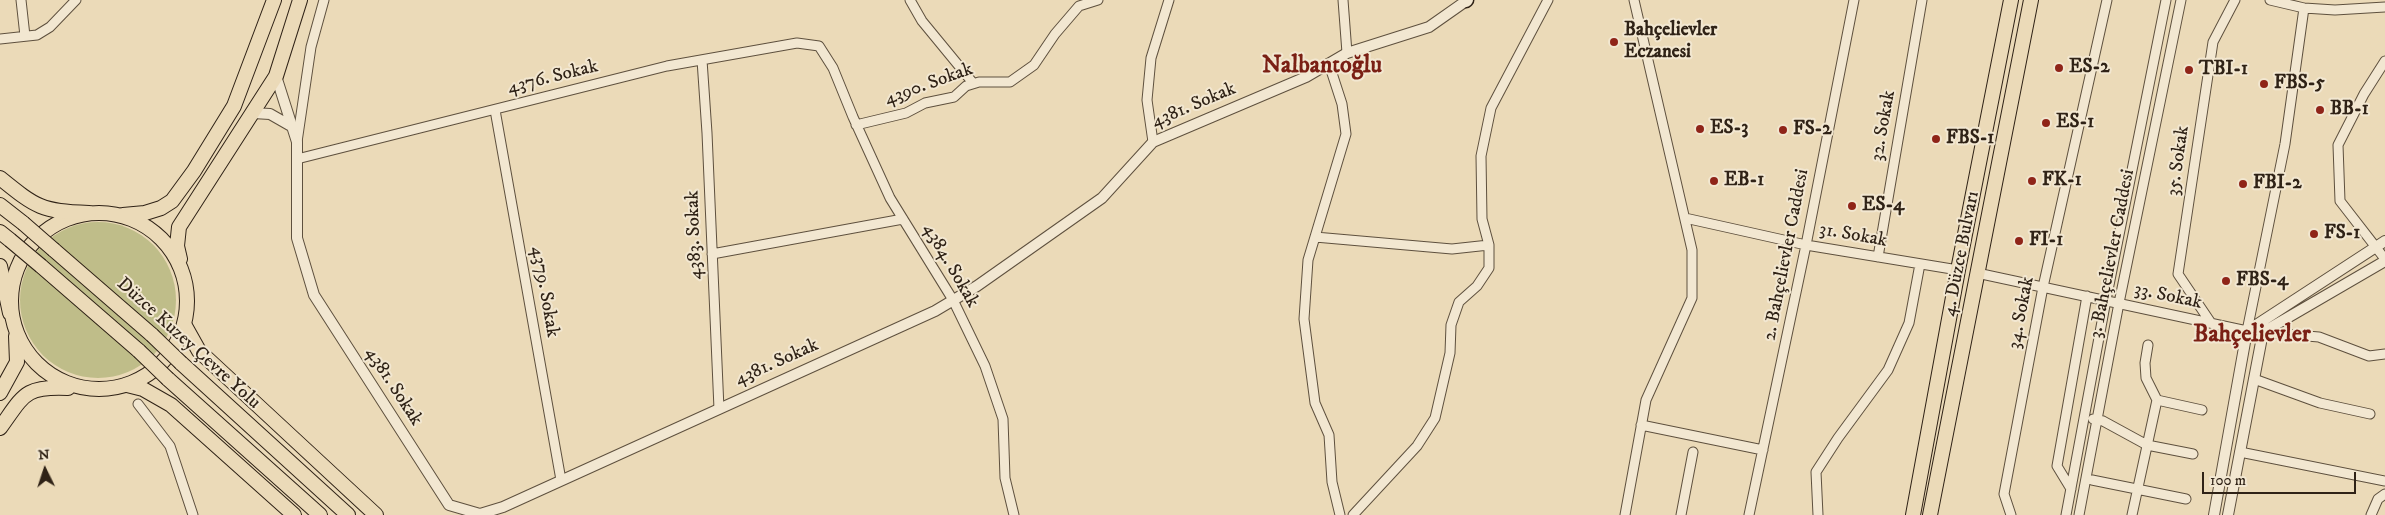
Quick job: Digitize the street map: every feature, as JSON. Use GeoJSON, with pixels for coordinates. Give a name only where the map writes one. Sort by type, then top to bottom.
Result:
{"type":"FeatureCollection","features":[{"type":"Feature","properties":{"kind":"main road"},"geometry":{"type":"LineString","coordinates":[[0,178],[33,204],[54,212],[120,215],[145,213],[161,208],[172,201],[194,171],[234,106],[274,0]]}},
{"type":"Feature","properties":{"kind":"main road"},"geometry":{"type":"LineString","coordinates":[[0,428],[24,396],[44,387],[109,390],[138,382],[158,368],[174,349],[185,326],[188,299],[177,246],[179,226],[276,76],[300,0]]}},
{"type":"Feature","properties":{"kind":"main road","name":"4. Düzce Bulvarı"},"geometry":{"type":"LineString","coordinates":[[1913,515],[1958,270],[2011,0]]}},
{"type":"Feature","properties":{"kind":"main road","name":"4. Düzce Bulvarı"},"geometry":{"type":"LineString","coordinates":[[1930,515],[2031,0]]}},
{"type":"Feature","properties":{"kind":"main road","name":"Düzce Kuzey Çevre Yolu"},"geometry":{"type":"LineString","coordinates":[[0,205],[152,335],[348,515]]}},
{"type":"Feature","properties":{"kind":"main road"},"geometry":{"type":"LineString","coordinates":[[10,313],[10,292],[15,272],[25,251],[40,234],[60,221],[89,213]]}},
{"type":"Feature","properties":{"kind":"main road"},"geometry":{"type":"LineString","coordinates":[[120,215],[148,227],[170,248],[183,272]]}},
{"type":"Feature","properties":{"kind":"main road","name":"Düzce Kuzey Çevre Yolu"},"geometry":{"type":"LineString","coordinates":[[5,236],[139,351],[320,515]]}},
{"type":"Feature","properties":{"kind":"main road"},"geometry":{"type":"LineString","coordinates":[[0,266],[15,333],[17,362],[0,393]]}},
{"type":"Feature","properties":{"kind":"main road"},"geometry":{"type":"LineString","coordinates":[[185,326],[199,351],[376,515]]}},
{"type":"Feature","properties":{"kind":"main road"},"geometry":{"type":"LineString","coordinates":[[15,333],[30,358],[52,377],[79,388]]}},
{"type":"Feature","properties":{"kind":"main road"},"geometry":{"type":"LineString","coordinates":[[127,384],[143,389],[171,405],[294,515]]}},
{"type":"Feature","properties":{"kind":"street"},"geometry":{"type":"LineString","coordinates":[[21,0],[25,36]]}},
{"type":"Feature","properties":{"kind":"street"},"geometry":{"type":"LineString","coordinates":[[0,39],[37,35],[50,27],[76,0]]}},
{"type":"Feature","properties":{"kind":"street"},"geometry":{"type":"LineString","coordinates":[[297,142],[311,47],[324,0]]}},
{"type":"Feature","properties":{"kind":"street"},"geometry":{"type":"LineString","coordinates":[[910,0],[922,20],[973,84]]}},
{"type":"Feature","properties":{"kind":"street","name":"4390. Sokak"},"geometry":{"type":"LineString","coordinates":[[856,125],[906,113],[925,103],[954,97],[966,86],[980,82],[1010,82],[1034,65],[1055,34],[1079,6],[1098,0]]}},
{"type":"Feature","properties":{"kind":"street"},"geometry":{"type":"LineString","coordinates":[[1153,142],[1147,100],[1151,58],[1169,0]]}},
{"type":"Feature","properties":{"kind":"street"},"geometry":{"type":"LineString","coordinates":[[1343,0],[1347,53]]}},
{"type":"Feature","properties":{"kind":"street","name":"4381. Sokak"},"geometry":{"type":"LineString","coordinates":[[276,76],[297,142],[297,238],[314,296],[449,505],[480,514],[503,507],[935,311],[977,286],[1102,198],[1153,142],[1306,77],[1347,53],[1429,27],[1466,0]]}},
{"type":"Feature","properties":{"kind":"street"},"geometry":{"type":"LineString","coordinates":[[1353,515],[1417,446],[1435,418],[1450,353],[1451,325],[1459,302],[1477,286],[1489,268],[1489,245],[1482,219],[1482,156],[1491,108],[1548,0]]}},
{"type":"Feature","properties":{"kind":"street"},"geometry":{"type":"LineString","coordinates":[[1625,515],[1646,400],[1692,298],[1692,250],[1634,0]]}},
{"type":"Feature","properties":{"kind":"street","name":"2. Bahçelievler Caddesi"},"geometry":{"type":"LineString","coordinates":[[1750,515],[1854,0]]}},
{"type":"Feature","properties":{"kind":"street","name":"32. Sokak"},"geometry":{"type":"LineString","coordinates":[[1878,257],[1922,0]]}},
{"type":"Feature","properties":{"kind":"street","name":"34. Sokak"},"geometry":{"type":"LineString","coordinates":[[2011,515],[2004,494],[2043,287],[2107,0]]}},
{"type":"Feature","properties":{"kind":"street","name":"3. Bahçelievler Caddesi"},"geometry":{"type":"LineString","coordinates":[[2066,515],[2106,300],[2166,0]]}},
{"type":"Feature","properties":{"kind":"street","name":"3. Bahçelievler Caddesi"},"geometry":{"type":"LineString","coordinates":[[2079,515],[2119,303],[2181,0]]}},
{"type":"Feature","properties":{"kind":"street","name":"35. Sokak"},"geometry":{"type":"LineString","coordinates":[[2211,323],[2178,274],[2213,42],[2235,0]]}},
{"type":"Feature","properties":{"kind":"street"},"geometry":{"type":"LineString","coordinates":[[2270,0],[2304,8],[2335,10],[2385,7]]}},
{"type":"Feature","properties":{"kind":"street"},"geometry":{"type":"LineString","coordinates":[[2214,515],[2247,331],[2285,144],[2304,8]]}},
{"type":"Feature","properties":{"kind":"street","name":"4376. Sokak"},"geometry":{"type":"LineString","coordinates":[[297,159],[667,66],[797,43],[819,46]]}},
{"type":"Feature","properties":{"kind":"street","name":"4384. Sokak"},"geometry":{"type":"LineString","coordinates":[[819,46],[833,68],[856,125],[890,198],[953,300],[985,366],[1003,419],[1005,478],[1014,515]]}},
{"type":"Feature","properties":{"kind":"street","name":"4383. Sokak"},"geometry":{"type":"LineString","coordinates":[[702,60],[719,409]]}},
{"type":"Feature","properties":{"kind":"street"},"geometry":{"type":"LineString","coordinates":[[2228,515],[2264,332],[2385,260],[2340,201],[2338,145],[2364,94],[2385,61]]}},
{"type":"Feature","properties":{"kind":"street"},"geometry":{"type":"LineString","coordinates":[[1329,64],[1342,104],[1346,134],[1308,260],[1304,319],[1315,403],[1329,435],[1332,482],[1340,515]]}},
{"type":"Feature","properties":{"kind":"street","name":"4379. Sokak"},"geometry":{"type":"LineString","coordinates":[[495,110],[562,480]]}},
{"type":"Feature","properties":{"kind":"street"},"geometry":{"type":"LineString","coordinates":[[253,113],[270,114],[291,126]]}},
{"type":"Feature","properties":{"kind":"street"},"geometry":{"type":"LineString","coordinates":[[712,254],[903,218]]}},
{"type":"Feature","properties":{"kind":"street","name":"31. Sokak"},"geometry":{"type":"LineString","coordinates":[[1685,218],[1806,245],[1958,270]]}},
{"type":"Feature","properties":{"kind":"street"},"geometry":{"type":"LineString","coordinates":[[1315,237],[1452,249],[1489,245]]}},
{"type":"Feature","properties":{"kind":"street"},"geometry":{"type":"LineString","coordinates":[[2247,331],[2385,241]]}},
{"type":"Feature","properties":{"kind":"street"},"geometry":{"type":"LineString","coordinates":[[1818,515],[1816,472],[1838,438],[1888,370],[1909,323],[1920,264]]}},
{"type":"Feature","properties":{"kind":"street","name":"33. Sokak"},"geometry":{"type":"LineString","coordinates":[[1977,273],[2247,331],[2319,337],[2369,356],[2385,354]]}},
{"type":"Feature","properties":{"kind":"street"},"geometry":{"type":"LineString","coordinates":[[2070,489],[2057,466],[2088,296]]}},
{"type":"Feature","properties":{"kind":"street"},"geometry":{"type":"LineString","coordinates":[[2132,515],[2157,400],[2146,378],[2144,363],[2148,345]]}},
{"type":"Feature","properties":{"kind":"street"},"geometry":{"type":"LineString","coordinates":[[2254,379],[2320,403],[2370,414]]}},
{"type":"Feature","properties":{"kind":"street"},"geometry":{"type":"LineString","coordinates":[[2157,400],[2202,410]]}},
{"type":"Feature","properties":{"kind":"street"},"geometry":{"type":"LineString","coordinates":[[138,404],[170,446],[193,515]]}},
{"type":"Feature","properties":{"kind":"street"},"geometry":{"type":"LineString","coordinates":[[2084,417],[2097,420],[2147,446],[2193,454]]}},
{"type":"Feature","properties":{"kind":"street"},"geometry":{"type":"LineString","coordinates":[[1641,425],[1763,450]]}},
{"type":"Feature","properties":{"kind":"street"},"geometry":{"type":"LineString","coordinates":[[1681,515],[1693,452]]}},
{"type":"Feature","properties":{"kind":"street"},"geometry":{"type":"LineString","coordinates":[[2240,452],[2385,481]]}},
{"type":"Feature","properties":{"kind":"street"},"geometry":{"type":"LineString","coordinates":[[2092,480],[2186,498]]}},
{"type":"Feature","properties":{"kind":"street"},"geometry":{"type":"LineString","coordinates":[[2371,515],[2378,499],[2385,494]]}},
{"type":"Feature","properties":{"kind":"shaded area"},"geometry":{"type":"Polygon","coordinates":[[[98,222],[128,228],[141,235],[153,245],[163,257],[170,270],[176,300],[170,330],[163,343],[153,355],[141,365],[128,372],[98,378],[68,372],[55,365],[43,355],[33,343],[26,330],[20,300],[26,270],[33,257],[43,245],[55,235],[68,228],[98,222]]]}},
{"type":"Feature","properties":{"kind":"place","name":"Bahçelievler Eczanesi"},"geometry":{"type":"Point","coordinates":[1614,42]}},
{"type":"Feature","properties":{"kind":"place","name":"ES-2"},"geometry":{"type":"Point","coordinates":[2059,68]}},
{"type":"Feature","properties":{"kind":"place","name":"TBI-1"},"geometry":{"type":"Point","coordinates":[2189,70]}},
{"type":"Feature","properties":{"kind":"place","name":"FBS-5"},"geometry":{"type":"Point","coordinates":[2264,84]}},
{"type":"Feature","properties":{"kind":"place","name":"BB-1"},"geometry":{"type":"Point","coordinates":[2320,110]}},
{"type":"Feature","properties":{"kind":"place","name":"ES-1"},"geometry":{"type":"Point","coordinates":[2046,123]}},
{"type":"Feature","properties":{"kind":"place","name":"ES-3"},"geometry":{"type":"Point","coordinates":[1700,129]}},
{"type":"Feature","properties":{"kind":"place","name":"FS-2"},"geometry":{"type":"Point","coordinates":[1783,130]}},
{"type":"Feature","properties":{"kind":"place","name":"FBS-1"},"geometry":{"type":"Point","coordinates":[1936,139]}},
{"type":"Feature","properties":{"kind":"place","name":"EB-1"},"geometry":{"type":"Point","coordinates":[1714,181]}},
{"type":"Feature","properties":{"kind":"place","name":"FK-1"},"geometry":{"type":"Point","coordinates":[2032,181]}},
{"type":"Feature","properties":{"kind":"place","name":"FBI-2"},"geometry":{"type":"Point","coordinates":[2243,184]}},
{"type":"Feature","properties":{"kind":"place","name":"ES-4"},"geometry":{"type":"Point","coordinates":[1852,206]}},
{"type":"Feature","properties":{"kind":"place","name":"FS-1"},"geometry":{"type":"Point","coordinates":[2314,234]}},
{"type":"Feature","properties":{"kind":"place","name":"FI-1"},"geometry":{"type":"Point","coordinates":[2019,241]}},
{"type":"Feature","properties":{"kind":"place","name":"FBS-4"},"geometry":{"type":"Point","coordinates":[2226,281]}},
{"type":"Feature","properties":{"kind":"district","name":"Nalbantoğlu"},"geometry":{"type":"Point","coordinates":[1322,67]}},
{"type":"Feature","properties":{"kind":"district","name":"Bahçelievler"},"geometry":{"type":"Point","coordinates":[2252,336]}}]}
